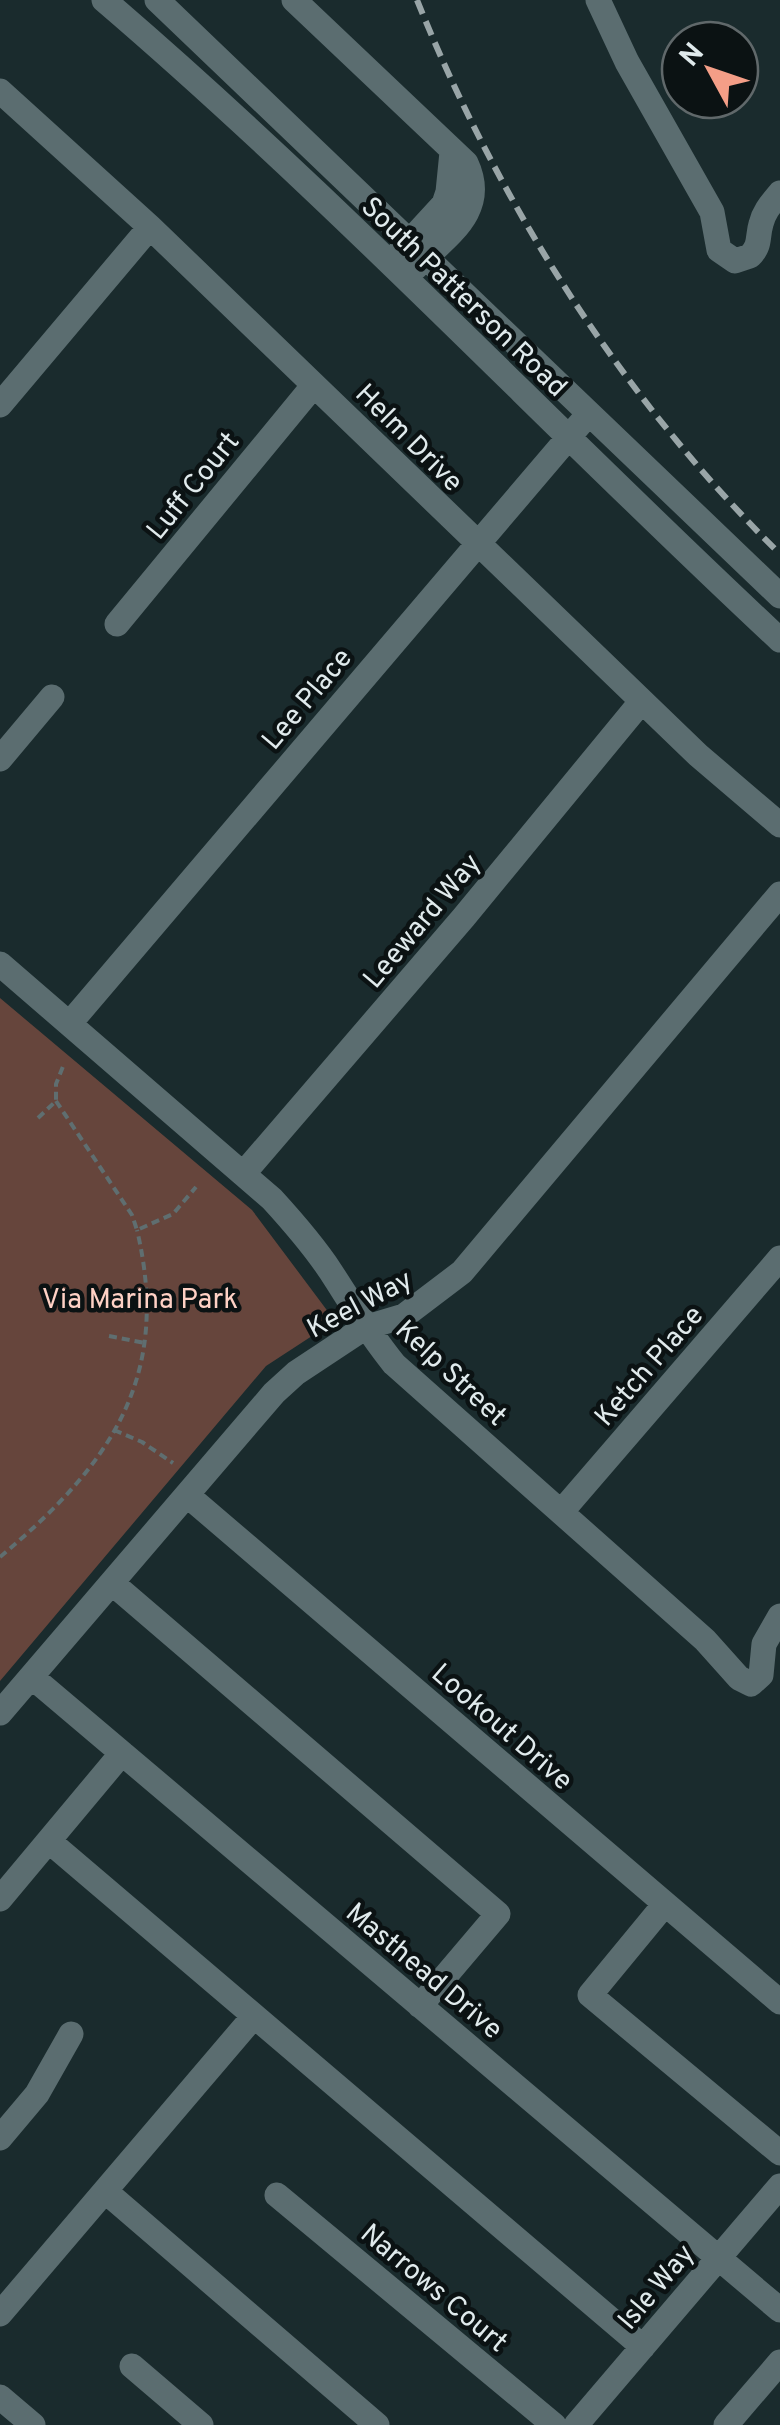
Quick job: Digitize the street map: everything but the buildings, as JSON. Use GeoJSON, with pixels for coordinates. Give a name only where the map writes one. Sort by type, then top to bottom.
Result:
{"type":"FeatureCollection","features":[{"type":"Feature","properties":{"kind":"street","name":"South Patterson Road"},"geometry":{"type":"LineString","coordinates":[[104,0],[169,56],[397,271],[780,640]]}},
{"type":"Feature","properties":{"kind":"street","name":"South Patterson Road"},"geometry":{"type":"LineString","coordinates":[[158,0],[780,596]]}},
{"type":"Feature","properties":{"kind":"street"},"geometry":{"type":"LineString","coordinates":[[294,0],[466,163],[475,184],[474,195],[456,227],[419,248],[397,271]]}},
{"type":"Feature","properties":{"kind":"street"},"geometry":{"type":"LineString","coordinates":[[598,0],[635,77],[712,212],[719,250],[735,261],[756,251],[762,222],[780,193]]}},
{"type":"Feature","properties":{"kind":"street","name":"Helm Drive"},"geometry":{"type":"LineString","coordinates":[[0,91],[150,227],[641,702],[780,824]]}},
{"type":"Feature","properties":{"kind":"street"},"geometry":{"type":"LineString","coordinates":[[0,405],[150,227]]}},
{"type":"Feature","properties":{"kind":"street","name":"Luff Court"},"geometry":{"type":"LineString","coordinates":[[117,624],[314,385]]}},
{"type":"Feature","properties":{"kind":"street","name":"Lee Place"},"geometry":{"type":"LineString","coordinates":[[70,1023],[590,413]]}},
{"type":"Feature","properties":{"kind":"street"},"geometry":{"type":"LineString","coordinates":[[0,758],[52,697]]}},
{"type":"Feature","properties":{"kind":"street","name":"Leeward Way"},"geometry":{"type":"LineString","coordinates":[[244,1174],[641,702]]}},
{"type":"Feature","properties":{"kind":"street","name":"Keel Way"},"geometry":{"type":"LineString","coordinates":[[0,1713],[274,1393],[296,1373],[364,1328],[404,1316],[433,1298],[462,1272],[780,894]]}},
{"type":"Feature","properties":{"kind":"street","name":"Kelp Street"},"geometry":{"type":"LineString","coordinates":[[0,964],[244,1174],[303,1234],[364,1328],[410,1380],[705,1640],[739,1678],[751,1684],[761,1674],[764,1644],[780,1616]]}},
{"type":"Feature","properties":{"kind":"street","name":"Ketch Place"},"geometry":{"type":"LineString","coordinates":[[562,1511],[780,1258]]}},
{"type":"Feature","properties":{"kind":"street","name":"Lookout Drive"},"geometry":{"type":"LineString","coordinates":[[188,1495],[780,2002]]}},
{"type":"Feature","properties":{"kind":"street"},"geometry":{"type":"LineString","coordinates":[[112,1583],[498,1914],[420,2006]]}},
{"type":"Feature","properties":{"kind":"street","name":"Masthead Drive"},"geometry":{"type":"LineString","coordinates":[[32,1676],[780,2310]]}},
{"type":"Feature","properties":{"kind":"street"},"geometry":{"type":"LineString","coordinates":[[0,1899],[122,1753]]}},
{"type":"Feature","properties":{"kind":"street"},"geometry":{"type":"LineString","coordinates":[[50,1842],[643,2346]]}},
{"type":"Feature","properties":{"kind":"street"},"geometry":{"type":"LineString","coordinates":[[665,1904],[590,1995],[780,2153]]}},
{"type":"Feature","properties":{"kind":"street"},"geometry":{"type":"LineString","coordinates":[[0,2314],[254,2016]]}},
{"type":"Feature","properties":{"kind":"street"},"geometry":{"type":"LineString","coordinates":[[5,2122],[54,2069],[71,2034]]}},
{"type":"Feature","properties":{"kind":"street","name":"Isle Way"},"geometry":{"type":"LineString","coordinates":[[576,2425],[780,2186]]}},
{"type":"Feature","properties":{"kind":"street"},"geometry":{"type":"LineString","coordinates":[[104,2191],[377,2425]]}},
{"type":"Feature","properties":{"kind":"street","name":"Narrows Court"},"geometry":{"type":"LineString","coordinates":[[277,2195],[554,2425]]}},
{"type":"Feature","properties":{"kind":"street"},"geometry":{"type":"LineString","coordinates":[[726,2425],[780,2362]]}},
{"type":"Feature","properties":{"kind":"street"},"geometry":{"type":"LineString","coordinates":[[132,2366],[201,2425]]}},
{"type":"Feature","properties":{"kind":"street"},"geometry":{"type":"LineString","coordinates":[[0,2397],[33,2425]]}},
{"type":"Feature","properties":{"kind":"path"},"geometry":{"type":"LineString","coordinates":[[0,1557],[66,1496],[114,1430],[140,1377],[145,1343],[149,1304],[132,1215],[56,1101],[56,1084],[64,1064]]}},
{"type":"Feature","properties":{"kind":"path"},"geometry":{"type":"LineString","coordinates":[[38,1118],[56,1101]]}},
{"type":"Feature","properties":{"kind":"path"},"geometry":{"type":"LineString","coordinates":[[136,1230],[173,1214],[196,1187]]}},
{"type":"Feature","properties":{"kind":"path"},"geometry":{"type":"LineString","coordinates":[[108,1336],[145,1343]]}},
{"type":"Feature","properties":{"kind":"path"},"geometry":{"type":"LineString","coordinates":[[114,1430],[142,1442],[173,1463]]}},
{"type":"Feature","properties":{"kind":"green space","name":"Via Marina Park"},"geometry":{"type":"Polygon","coordinates":[[[0,998],[252,1210],[335,1321],[266,1366],[0,1681],[0,998]]]}},
{"type":"Feature","properties":{"kind":"railway"},"geometry":{"type":"LineString","coordinates":[[417,0],[487,152],[570,296],[668,431],[780,554]]}}]}
